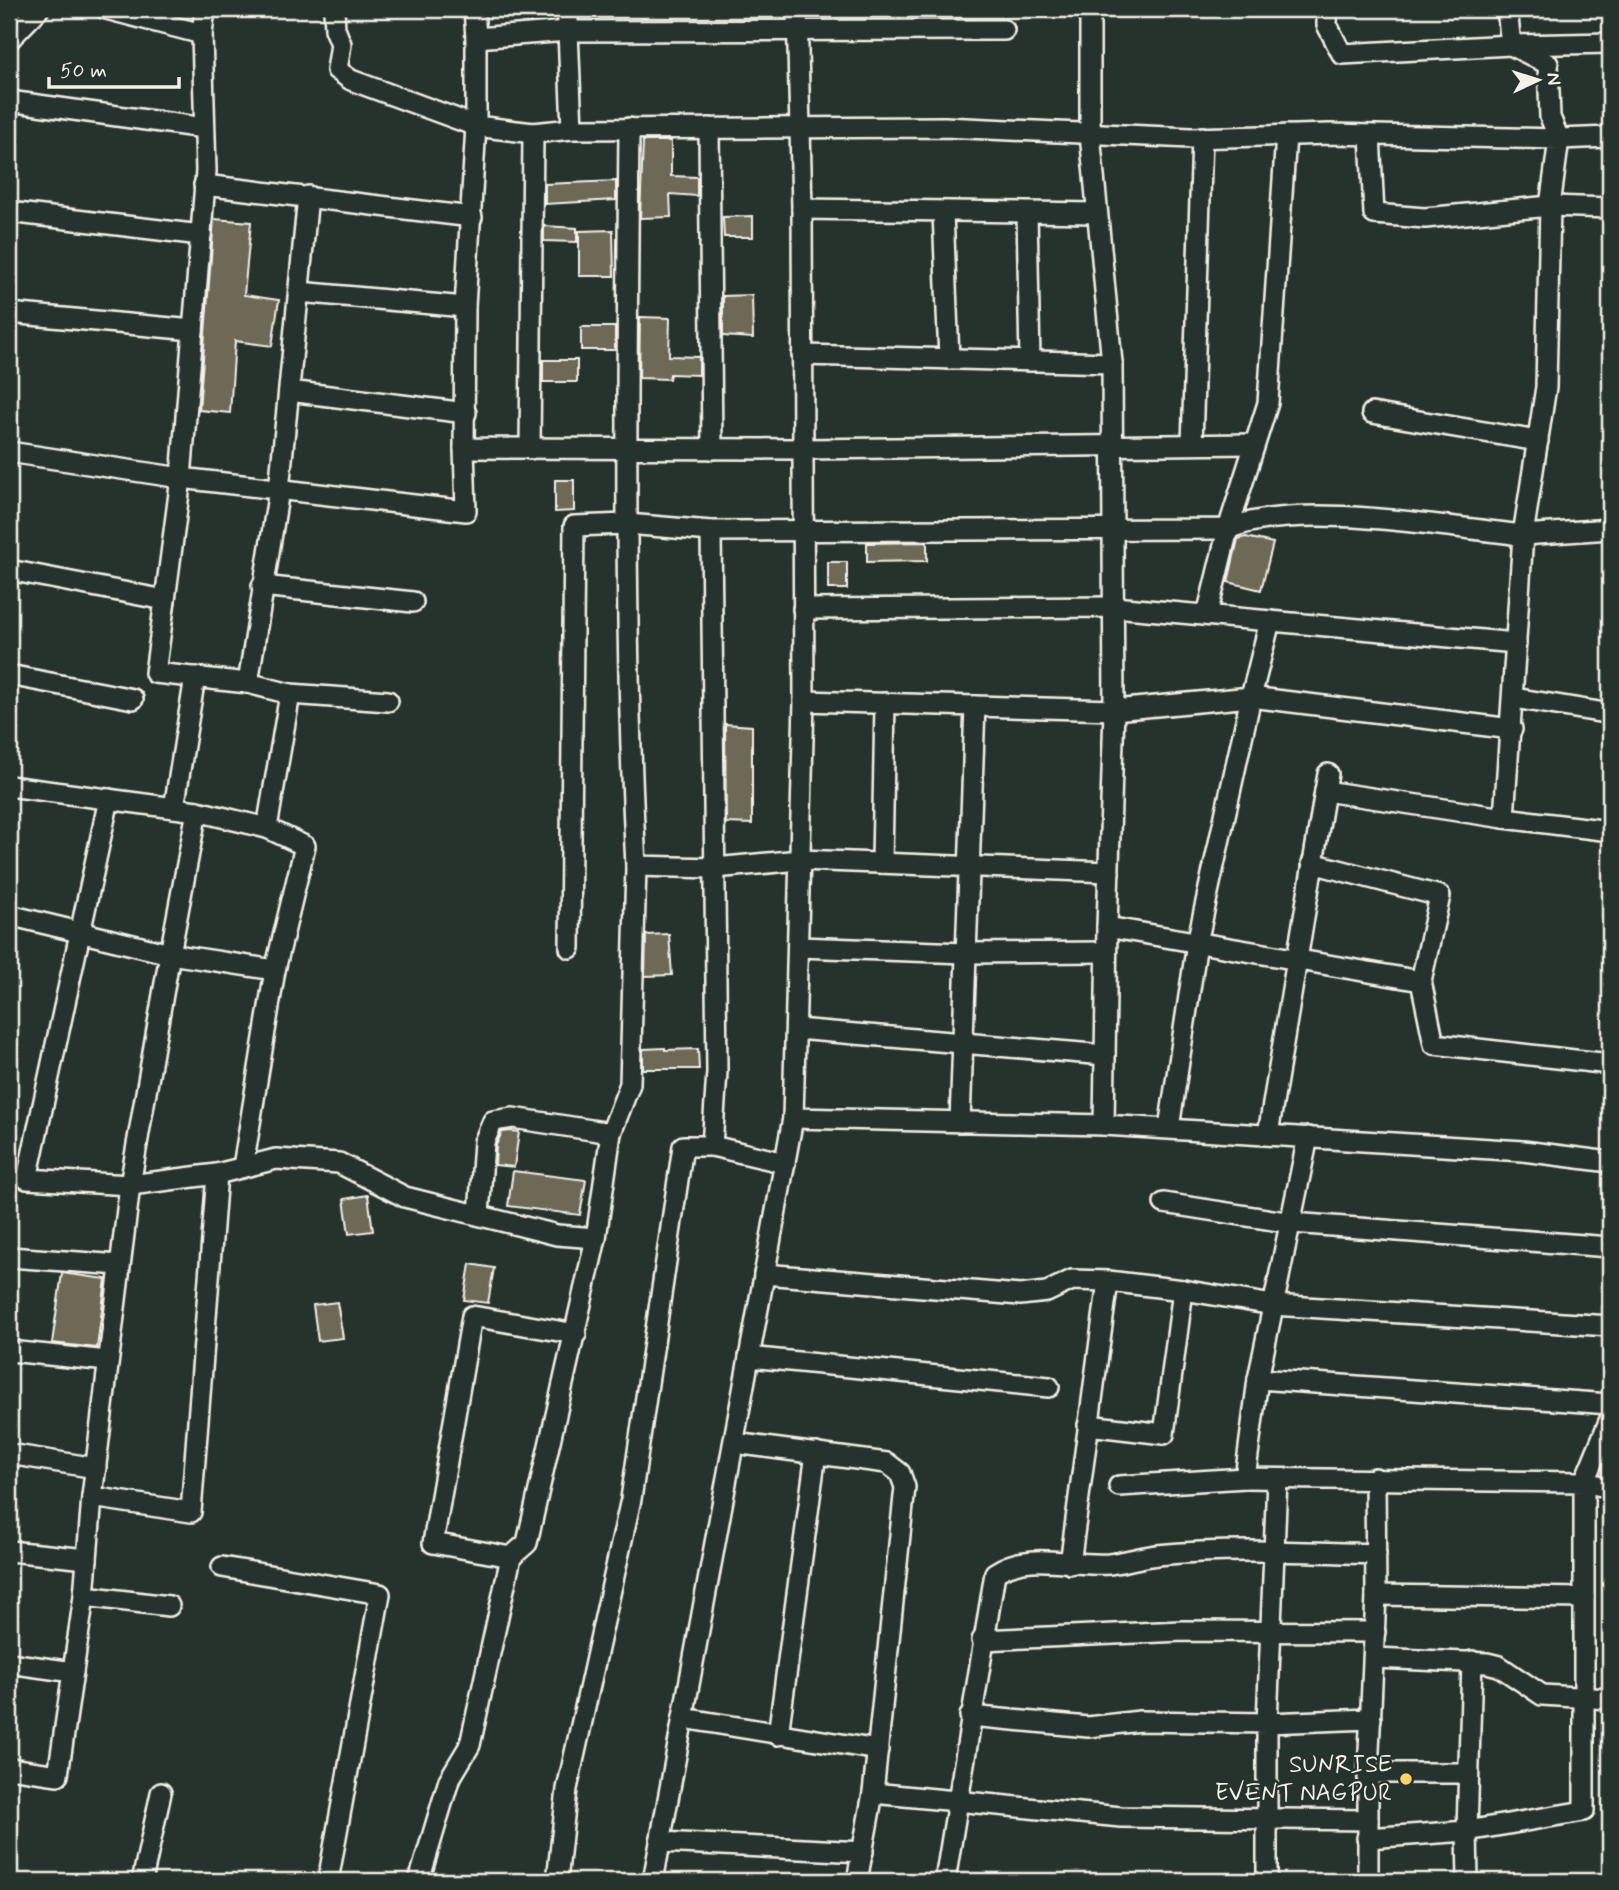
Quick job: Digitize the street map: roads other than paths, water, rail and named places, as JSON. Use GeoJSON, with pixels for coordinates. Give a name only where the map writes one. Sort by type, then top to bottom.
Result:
{"type":"FeatureCollection","features":[{"type":"Feature","properties":{"kind":"street"},"geometry":{"type":"LineString","coordinates":[[9,40],[39,9]]}},
{"type":"Feature","properties":{"kind":"street"},"geometry":{"type":"LineString","coordinates":[[106,9],[202,34]]}},
{"type":"Feature","properties":{"kind":"street"},"geometry":{"type":"LineString","coordinates":[[205,9],[202,34],[204,186],[201,234],[181,478],[155,673],[248,683],[290,694],[388,701]]}},
{"type":"Feature","properties":{"kind":"street"},"geometry":{"type":"LineString","coordinates":[[334,9],[335,29],[341,44],[337,70],[351,80],[475,125],[533,133],[629,128],[944,127],[1202,137],[1610,137]]}},
{"type":"Feature","properties":{"kind":"street"},"geometry":{"type":"LineString","coordinates":[[9,452],[181,478],[466,511],[464,307],[472,217],[476,38],[474,9]]}},
{"type":"Feature","properties":{"kind":"street"},"geometry":{"type":"LineString","coordinates":[[568,9],[572,129]]}},
{"type":"Feature","properties":{"kind":"street"},"geometry":{"type":"LineString","coordinates":[[653,1881],[793,1118],[804,701],[802,209],[797,9]]}},
{"type":"Feature","properties":{"kind":"street"},"geometry":{"type":"LineString","coordinates":[[1090,9],[1090,134],[1112,363],[1114,709],[1106,952],[1104,1125]]}},
{"type":"Feature","properties":{"kind":"street"},"geometry":{"type":"LineString","coordinates":[[1327,9],[1327,25],[1342,54],[1610,43]]}},
{"type":"Feature","properties":{"kind":"street"},"geometry":{"type":"LineString","coordinates":[[1507,9],[1511,45]]}},
{"type":"Feature","properties":{"kind":"street"},"geometry":{"type":"LineString","coordinates":[[476,38],[568,31],[1003,30]]}},
{"type":"Feature","properties":{"kind":"street"},"geometry":{"type":"LineString","coordinates":[[1504,818],[1514,698],[1522,535],[1546,387],[1550,206],[1559,139],[1550,117],[1548,64],[1511,45]]}},
{"type":"Feature","properties":{"kind":"street"},"geometry":{"type":"LineString","coordinates":[[9,101],[204,128]]}},
{"type":"Feature","properties":{"kind":"street"},"geometry":{"type":"LineString","coordinates":[[419,1881],[449,1780],[470,1745],[510,1557],[527,1544],[596,1238],[611,1133],[630,1084],[636,866],[628,724],[626,524],[629,128]]}},
{"type":"Feature","properties":{"kind":"street"},"geometry":{"type":"LineString","coordinates":[[709,128],[712,449]]}},
{"type":"Feature","properties":{"kind":"street"},"geometry":{"type":"LineString","coordinates":[[530,449],[533,133]]}},
{"type":"Feature","properties":{"kind":"street"},"geometry":{"type":"LineString","coordinates":[[1207,615],[1228,529],[1268,402],[1286,135]]}},
{"type":"Feature","properties":{"kind":"street"},"geometry":{"type":"LineString","coordinates":[[1370,135],[1374,214],[1425,218],[1550,206],[1610,208]]}},
{"type":"Feature","properties":{"kind":"street"},"geometry":{"type":"LineString","coordinates":[[1192,444],[1202,137]]}},
{"type":"Feature","properties":{"kind":"street"},"geometry":{"type":"LineString","coordinates":[[204,186],[472,217]]}},
{"type":"Feature","properties":{"kind":"street"},"geometry":{"type":"LineString","coordinates":[[248,683],[279,490],[307,196]]}},
{"type":"Feature","properties":{"kind":"street"},"geometry":{"type":"LineString","coordinates":[[802,209],[1097,213]]}},
{"type":"Feature","properties":{"kind":"street"},"geometry":{"type":"LineString","coordinates":[[9,212],[201,234]]}},
{"type":"Feature","properties":{"kind":"street"},"geometry":{"type":"LineString","coordinates":[[943,212],[949,359]]}},
{"type":"Feature","properties":{"kind":"street"},"geometry":{"type":"LineString","coordinates":[[1027,213],[1030,361]]}},
{"type":"Feature","properties":{"kind":"street"},"geometry":{"type":"LineString","coordinates":[[299,292],[464,307]]}},
{"type":"Feature","properties":{"kind":"street"},"geometry":{"type":"LineString","coordinates":[[9,313],[193,330]]}},
{"type":"Feature","properties":{"kind":"street"},"geometry":{"type":"LineString","coordinates":[[802,355],[1112,363]]}},
{"type":"Feature","properties":{"kind":"street"},"geometry":{"type":"LineString","coordinates":[[289,391],[466,413]]}},
{"type":"Feature","properties":{"kind":"street"},"geometry":{"type":"LineString","coordinates":[[1372,413],[1538,441]]}},
{"type":"Feature","properties":{"kind":"street"},"geometry":{"type":"LineString","coordinates":[[464,447],[803,449],[1253,444]]}},
{"type":"Feature","properties":{"kind":"street"},"geometry":{"type":"LineString","coordinates":[[570,948],[574,526],[626,524],[711,531],[1113,531],[1228,529],[1246,522],[1317,516],[1522,535],[1610,529]]}},
{"type":"Feature","properties":{"kind":"street"},"geometry":{"type":"LineString","coordinates":[[711,531],[717,1072],[712,1146]]}},
{"type":"Feature","properties":{"kind":"street"},"geometry":{"type":"LineString","coordinates":[[9,570],[165,600]]}},
{"type":"Feature","properties":{"kind":"street"},"geometry":{"type":"LineString","coordinates":[[262,586],[413,602]]}},
{"type":"Feature","properties":{"kind":"street"},"geometry":{"type":"LineString","coordinates":[[803,609],[1114,607],[1516,643]]}},
{"type":"Feature","properties":{"kind":"street"},"geometry":{"type":"LineString","coordinates":[[1168,1128],[1197,943],[1270,621]]}},
{"type":"Feature","properties":{"kind":"street"},"geometry":{"type":"LineString","coordinates":[[9,676],[133,699]]}},
{"type":"Feature","properties":{"kind":"street"},"geometry":{"type":"LineString","coordinates":[[174,808],[195,677]]}},
{"type":"Feature","properties":{"kind":"street"},"geometry":{"type":"LineString","coordinates":[[267,828],[290,694]]}},
{"type":"Feature","properties":{"kind":"street"},"geometry":{"type":"LineString","coordinates":[[804,701],[1114,709],[1251,697],[1512,729]]}},
{"type":"Feature","properties":{"kind":"street"},"geometry":{"type":"LineString","coordinates":[[1514,698],[1605,713]]}},
{"type":"Feature","properties":{"kind":"street"},"geometry":{"type":"LineString","coordinates":[[883,863],[885,703]]}},
{"type":"Feature","properties":{"kind":"street"},"geometry":{"type":"LineString","coordinates":[[960,1122],[975,706]]}},
{"type":"Feature","properties":{"kind":"street"},"geometry":{"type":"LineString","coordinates":[[1268,1134],[1326,782],[1504,818],[1610,831]]}},
{"type":"Feature","properties":{"kind":"street"},"geometry":{"type":"LineString","coordinates":[[9,786],[197,811],[267,828],[305,846],[275,970],[243,1167]]}},
{"type":"Feature","properties":{"kind":"street"},"geometry":{"type":"LineString","coordinates":[[109,799],[79,933],[18,1178],[130,1185],[217,1174],[276,1159],[339,1163],[405,1197],[557,1235],[596,1238]]}},
{"type":"Feature","properties":{"kind":"street"},"geometry":{"type":"LineString","coordinates":[[9,1768],[58,1775],[84,1596],[92,1497],[130,1185],[197,811]]}},
{"type":"Feature","properties":{"kind":"street"},"geometry":{"type":"LineString","coordinates":[[636,866],[715,868],[800,860],[1109,872]]}},
{"type":"Feature","properties":{"kind":"street"},"geometry":{"type":"LineString","coordinates":[[1312,863],[1440,897],[1421,981],[1434,1045],[1610,1064]]}},
{"type":"Feature","properties":{"kind":"street"},"geometry":{"type":"LineString","coordinates":[[9,915],[170,954],[275,970]]}},
{"type":"Feature","properties":{"kind":"street"},"geometry":{"type":"LineString","coordinates":[[1107,927],[1421,981]]}},
{"type":"Feature","properties":{"kind":"street"},"geometry":{"type":"LineString","coordinates":[[798,947],[966,953],[1106,952]]}},
{"type":"Feature","properties":{"kind":"street"},"geometry":{"type":"LineString","coordinates":[[796,1029],[1105,1055]]}},
{"type":"Feature","properties":{"kind":"street"},"geometry":{"type":"LineString","coordinates":[[479,1215],[484,1142],[492,1121],[513,1118],[611,1133]]}},
{"type":"Feature","properties":{"kind":"street"},"geometry":{"type":"LineString","coordinates":[[793,1118],[1168,1128],[1522,1151],[1610,1162]]}},
{"type":"Feature","properties":{"kind":"street"},"geometry":{"type":"LineString","coordinates":[[1245,1478],[1258,1379],[1308,1137]]}},
{"type":"Feature","properties":{"kind":"street"},"geometry":{"type":"LineString","coordinates":[[557,1881],[567,1789],[631,1499],[683,1146],[712,1146],[785,1163]]}},
{"type":"Feature","properties":{"kind":"street"},"geometry":{"type":"LineString","coordinates":[[92,1497],[191,1512],[217,1174]]}},
{"type":"Feature","properties":{"kind":"street"},"geometry":{"type":"LineString","coordinates":[[1164,1203],[1292,1223],[1610,1247]]}},
{"type":"Feature","properties":{"kind":"street"},"geometry":{"type":"LineString","coordinates":[[9,1257],[120,1265]]}},
{"type":"Feature","properties":{"kind":"street"},"geometry":{"type":"LineString","coordinates":[[764,1275],[1020,1295],[1048,1292],[1072,1280],[1108,1281],[1273,1305],[1610,1326]]}},
{"type":"Feature","properties":{"kind":"street"},"geometry":{"type":"LineString","coordinates":[[1070,1564],[1108,1281]]}},
{"type":"Feature","properties":{"kind":"street"},"geometry":{"type":"LineString","coordinates":[[1088,1425],[1164,1434],[1183,1290]]}},
{"type":"Feature","properties":{"kind":"street"},"geometry":{"type":"LineString","coordinates":[[510,1557],[433,1543],[472,1316],[576,1334]]}},
{"type":"Feature","properties":{"kind":"street"},"geometry":{"type":"LineString","coordinates":[[9,1352],[108,1361]]}},
{"type":"Feature","properties":{"kind":"street"},"geometry":{"type":"LineString","coordinates":[[749,1357],[1049,1387]]}},
{"type":"Feature","properties":{"kind":"street"},"geometry":{"type":"LineString","coordinates":[[1258,1379],[1610,1404]]}},
{"type":"Feature","properties":{"kind":"street"},"geometry":{"type":"LineString","coordinates":[[873,1793],[1121,1817],[1267,1818],[1367,1829],[1467,1831],[1584,1811],[1584,1482],[1610,1419]]}},
{"type":"Feature","properties":{"kind":"street"},"geometry":{"type":"LineString","coordinates":[[734,1443],[887,1463],[900,1473],[905,1487],[873,1793],[857,1881]]}},
{"type":"Feature","properties":{"kind":"street"},"geometry":{"type":"LineString","coordinates":[[778,1735],[816,1453]]}},
{"type":"Feature","properties":{"kind":"street"},"geometry":{"type":"LineString","coordinates":[[9,1454],[96,1468]]}},
{"type":"Feature","properties":{"kind":"street"},"geometry":{"type":"LineString","coordinates":[[1119,1486],[1245,1478],[1375,1478],[1584,1482],[1610,1488]]}},
{"type":"Feature","properties":{"kind":"street"},"geometry":{"type":"LineString","coordinates":[[1368,1881],[1368,1773],[1376,1632],[1375,1478]]}},
{"type":"Feature","properties":{"kind":"street"},"geometry":{"type":"LineString","coordinates":[[1267,1881],[1267,1723],[1272,1552],[1278,1479]]}},
{"type":"Feature","properties":{"kind":"street"},"geometry":{"type":"LineString","coordinates":[[9,1551],[87,1559]]}},
{"type":"Feature","properties":{"kind":"street"},"geometry":{"type":"LineString","coordinates":[[945,1881],[995,1573],[1012,1562],[1021,1561],[1111,1564],[1158,1555],[1272,1552],[1376,1554]]}},
{"type":"Feature","properties":{"kind":"street"},"geometry":{"type":"LineString","coordinates":[[222,1567],[380,1594],[328,1881]]}},
{"type":"Feature","properties":{"kind":"street"},"geometry":{"type":"LineString","coordinates":[[1376,1595],[1584,1598]]}},
{"type":"Feature","properties":{"kind":"street"},"geometry":{"type":"LineString","coordinates":[[84,1596],[169,1606]]}},
{"type":"Feature","properties":{"kind":"street"},"geometry":{"type":"LineString","coordinates":[[982,1640],[1271,1629],[1376,1632]]}},
{"type":"Feature","properties":{"kind":"street"},"geometry":{"type":"LineString","coordinates":[[1375,1658],[1472,1661],[1499,1667],[1542,1695],[1610,1699]]}},
{"type":"Feature","properties":{"kind":"street"},"geometry":{"type":"LineString","coordinates":[[1468,1881],[1467,1773],[1472,1661]]}},
{"type":"Feature","properties":{"kind":"street"},"geometry":{"type":"LineString","coordinates":[[9,1663],[73,1672]]}},
{"type":"Feature","properties":{"kind":"street"},"geometry":{"type":"LineString","coordinates":[[970,1716],[1088,1727],[1140,1721],[1267,1723],[1371,1719]]}},
{"type":"Feature","properties":{"kind":"street"},"geometry":{"type":"LineString","coordinates":[[683,1718],[878,1749]]}},
{"type":"Feature","properties":{"kind":"street"},"geometry":{"type":"LineString","coordinates":[[1368,1773],[1467,1773]]}},
{"type":"Feature","properties":{"kind":"street"},"geometry":{"type":"LineString","coordinates":[[142,1881],[161,1793]]}},
{"type":"Feature","properties":{"kind":"street"},"geometry":{"type":"LineString","coordinates":[[660,1842],[863,1852]]}},
{"type":"Feature","properties":{"kind":"place","name":"SUNRISE EVENT NAGPUR"},"geometry":{"type":"Point","coordinates":[1406,1779]}}]}
